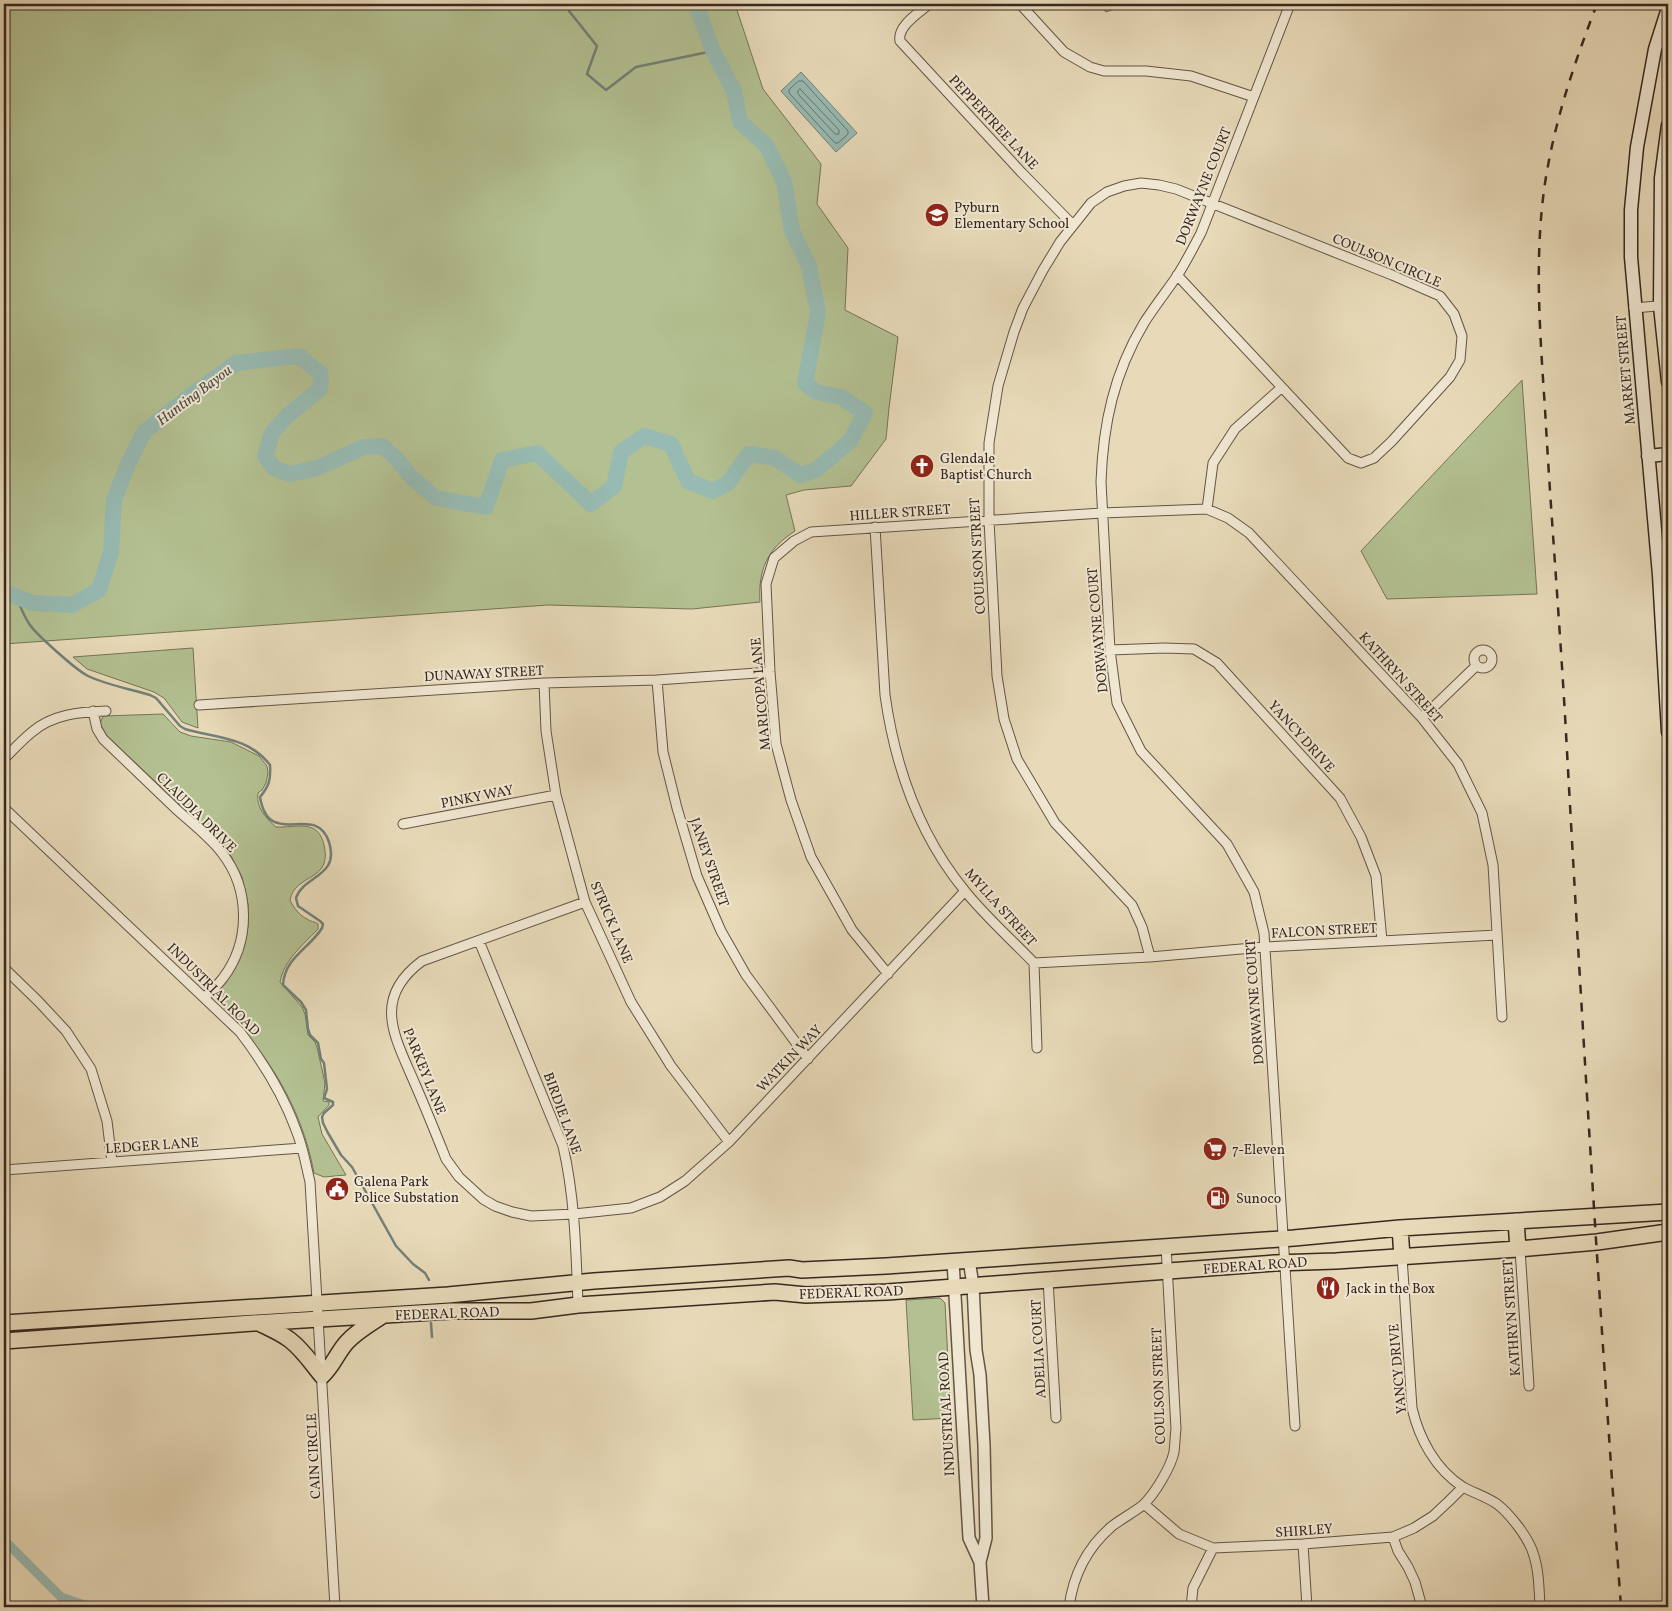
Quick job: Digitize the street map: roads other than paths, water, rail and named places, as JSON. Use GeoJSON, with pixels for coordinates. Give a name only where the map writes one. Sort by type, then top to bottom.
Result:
{"type":"FeatureCollection","features":[{"type":"Feature","properties":{"kind":"main road","name":"MARKET STREET"},"geometry":{"type":"LineString","coordinates":[[1668,8],[1655,49],[1637,147],[1631,210],[1634,308],[1648,456],[1663,575],[1668,732]]}},
{"type":"Feature","properties":{"kind":"main road"},"geometry":{"type":"LineString","coordinates":[[1668,125],[1661,178],[1668,382]]}},
{"type":"Feature","properties":{"kind":"main road"},"geometry":{"type":"LineString","coordinates":[[1648,456],[1668,454]]}},
{"type":"Feature","properties":{"kind":"main road","name":"FEDERAL ROAD"},"geometry":{"type":"LineString","coordinates":[[9,1322],[448,1295],[577,1283],[789,1268],[802,1270],[969,1260],[1400,1228],[1668,1212]]}},
{"type":"Feature","properties":{"kind":"main road"},"geometry":{"type":"LineString","coordinates":[[1516,1221],[1519,1249]]}},
{"type":"Feature","properties":{"kind":"main road"},"geometry":{"type":"LineString","coordinates":[[1400,1228],[1402,1257]]}},
{"type":"Feature","properties":{"kind":"main road","name":"FEDERAL ROAD"},"geometry":{"type":"LineString","coordinates":[[9,1340],[259,1322],[451,1311],[531,1311],[578,1305],[775,1292],[806,1296],[1285,1262],[1519,1249],[1597,1242],[1668,1232]]}},
{"type":"Feature","properties":{"kind":"main road"},"geometry":{"type":"LineString","coordinates":[[760,1270],[762,1293]]}},
{"type":"Feature","properties":{"kind":"main road"},"geometry":{"type":"LineString","coordinates":[[181,1312],[182,1329]]}},
{"type":"Feature","properties":{"kind":"main road"},"geometry":{"type":"LineString","coordinates":[[259,1322],[289,1338],[322,1376],[331,1368],[347,1342],[358,1332],[384,1315]]}},
{"type":"Feature","properties":{"kind":"main road"},"geometry":{"type":"LineString","coordinates":[[9,1322],[9,1340]]}},
{"type":"Feature","properties":{"kind":"street","name":"PEPPERTREE LANE"},"geometry":{"type":"LineString","coordinates":[[929,4],[902,29],[899,35],[900,41],[1072,225]]}},
{"type":"Feature","properties":{"kind":"street"},"geometry":{"type":"LineString","coordinates":[[1020,4],[1064,52],[1090,67],[1104,72],[1146,70],[1191,76],[1254,97]]}},
{"type":"Feature","properties":{"kind":"street","name":"DORWAYNE COURT"},"geometry":{"type":"LineString","coordinates":[[1290,4],[1213,204],[1189,256],[1149,315],[1131,347],[1112,396],[1106,422],[1102,455],[1102,513],[1110,650],[1117,703],[1142,751],[1227,844],[1254,892],[1261,917],[1284,1238],[1295,1426]]}},
{"type":"Feature","properties":{"kind":"street","name":"COULSON STREET"},"geometry":{"type":"LineString","coordinates":[[1150,957],[1142,927],[1132,905],[1054,823],[1017,759],[1004,719],[997,676],[989,520],[989,443],[998,386],[1006,354],[1023,308],[1060,242],[1090,202],[1107,192],[1141,183],[1176,189],[1213,204]]}},
{"type":"Feature","properties":{"kind":"street","name":"COULSON CIRCLE"},"geometry":{"type":"LineString","coordinates":[[1177,275],[1348,458],[1361,463],[1374,458],[1392,441],[1450,378],[1460,360],[1462,336],[1454,314],[1440,296],[1213,204]]}},
{"type":"Feature","properties":{"kind":"street"},"geometry":{"type":"LineString","coordinates":[[1634,308],[1664,306]]}},
{"type":"Feature","properties":{"kind":"street"},"geometry":{"type":"LineString","coordinates":[[1206,509],[1213,463],[1234,429],[1281,388]]}},
{"type":"Feature","properties":{"kind":"street","name":"KATHRYN STREET"},"geometry":{"type":"LineString","coordinates":[[1102,513],[1206,509],[1228,518],[1249,533],[1422,718],[1458,764],[1482,813],[1493,865],[1502,1016]]}},
{"type":"Feature","properties":{"kind":"street","name":"HILLER STREET"},"geometry":{"type":"LineString","coordinates":[[772,564],[774,558],[794,541],[811,532],[1102,513]]}},
{"type":"Feature","properties":{"kind":"street","name":"MYLLA STREET"},"geometry":{"type":"LineString","coordinates":[[875,527],[885,695],[888,720],[900,769],[907,790],[938,854],[965,891],[1034,963],[1037,1048]]}},
{"type":"Feature","properties":{"kind":"street","name":"MARICOPA LANE"},"geometry":{"type":"LineString","coordinates":[[772,564],[766,584],[770,672],[776,744],[791,800],[811,857],[852,930],[888,974]]}},
{"type":"Feature","properties":{"kind":"street","name":"YANCY DRIVE"},"geometry":{"type":"LineString","coordinates":[[1110,650],[1194,649],[1217,663],[1340,798],[1361,837],[1376,876],[1382,941]]}},
{"type":"Feature","properties":{"kind":"street"},"geometry":{"type":"LineString","coordinates":[[1422,718],[1476,666]]}},
{"type":"Feature","properties":{"kind":"street","name":"DUNAWAY STREET"},"geometry":{"type":"LineString","coordinates":[[199,705],[544,683],[657,680],[770,672]]}},
{"type":"Feature","properties":{"kind":"street","name":"JANEY STREET"},"geometry":{"type":"LineString","coordinates":[[657,680],[663,752],[697,876],[721,931],[746,975],[808,1059]]}},
{"type":"Feature","properties":{"kind":"street","name":"STRICK LANE"},"geometry":{"type":"LineString","coordinates":[[544,683],[546,731],[556,795],[585,902],[631,1002],[671,1066],[729,1142]]}},
{"type":"Feature","properties":{"kind":"street","name":"CLAUDIA DRIVE"},"geometry":{"type":"LineString","coordinates":[[93,711],[97,730],[103,739],[221,851],[237,878],[243,904],[244,924],[240,943],[233,962],[223,978],[204,997]]}},
{"type":"Feature","properties":{"kind":"street"},"geometry":{"type":"LineString","coordinates":[[4,760],[32,732],[46,722],[77,713],[106,711]]}},
{"type":"Feature","properties":{"kind":"street","name":"PINKY WAY"},"geometry":{"type":"LineString","coordinates":[[403,824],[556,795]]}},
{"type":"Feature","properties":{"kind":"street","name":"INDUSTRIAL ROAD"},"geometry":{"type":"LineString","coordinates":[[4,808],[204,997],[240,1032],[256,1053],[276,1086],[296,1129],[302,1148],[310,1182],[317,1302]]}},
{"type":"Feature","properties":{"kind":"street","name":"WATKIN WAY"},"geometry":{"type":"LineString","coordinates":[[610,1210],[631,1208],[660,1197],[685,1181],[729,1142],[965,891]]}},
{"type":"Feature","properties":{"kind":"street","name":"PARKEY LANE"},"geometry":{"type":"LineString","coordinates":[[585,902],[422,961],[400,982],[394,994],[391,1013],[395,1036],[446,1159],[459,1177],[473,1191],[495,1206],[531,1216],[610,1210]]}},
{"type":"Feature","properties":{"kind":"street","name":"FALCON STREET"},"geometry":{"type":"LineString","coordinates":[[1034,963],[1150,957],[1264,947],[1497,935]]}},
{"type":"Feature","properties":{"kind":"street","name":"BIRDIE LANE"},"geometry":{"type":"LineString","coordinates":[[479,941],[563,1146],[569,1171],[574,1214],[578,1305]]}},
{"type":"Feature","properties":{"kind":"street"},"geometry":{"type":"LineString","coordinates":[[4,968],[66,1031],[91,1069],[107,1121],[112,1162]]}},
{"type":"Feature","properties":{"kind":"street","name":"LEDGER LANE"},"geometry":{"type":"LineString","coordinates":[[4,1170],[302,1148]]}},
{"type":"Feature","properties":{"kind":"street","name":"COULSON STREET"},"geometry":{"type":"LineString","coordinates":[[1069,1607],[1071,1589],[1084,1559],[1111,1528],[1144,1504],[1160,1481],[1174,1454],[1176,1429],[1166,1246]]}},
{"type":"Feature","properties":{"kind":"street","name":"KATHRYN STREET"},"geometry":{"type":"LineString","coordinates":[[1519,1249],[1529,1386]]}},
{"type":"Feature","properties":{"kind":"street","name":"YANCY DRIVE"},"geometry":{"type":"LineString","coordinates":[[1402,1257],[1414,1419],[1423,1440],[1442,1469],[1463,1486],[1498,1505],[1526,1538],[1536,1563],[1540,1607]]}},
{"type":"Feature","properties":{"kind":"street","name":"INDUSTRIAL ROAD"},"geometry":{"type":"LineString","coordinates":[[969,1260],[973,1285],[984,1446],[986,1538],[980,1562],[983,1607]]}},
{"type":"Feature","properties":{"kind":"street","name":"INDUSTRIAL ROAD"},"geometry":{"type":"LineString","coordinates":[[953,1261],[969,1538],[980,1562]]}},
{"type":"Feature","properties":{"kind":"street","name":"ADELIA COURT"},"geometry":{"type":"LineString","coordinates":[[1048,1279],[1056,1418]]}},
{"type":"Feature","properties":{"kind":"street","name":"CAIN CIRCLE"},"geometry":{"type":"LineString","coordinates":[[317,1302],[335,1607]]}},
{"type":"Feature","properties":{"kind":"street"},"geometry":{"type":"LineString","coordinates":[[963,1446],[984,1446]]}},
{"type":"Feature","properties":{"kind":"street","name":"SHIRLEY"},"geometry":{"type":"LineString","coordinates":[[1144,1504],[1179,1534],[1213,1548],[1303,1544],[1393,1537],[1414,1528],[1433,1516],[1463,1486]]}},
{"type":"Feature","properties":{"kind":"street"},"geometry":{"type":"LineString","coordinates":[[1393,1537],[1398,1551],[1415,1582],[1422,1607]]}},
{"type":"Feature","properties":{"kind":"street"},"geometry":{"type":"LineString","coordinates":[[1303,1544],[1307,1607]]}},
{"type":"Feature","properties":{"kind":"street"},"geometry":{"type":"LineString","coordinates":[[1191,1607],[1194,1588],[1213,1548]]}},
{"type":"Feature","properties":{"kind":"water"},"geometry":{"type":"Polygon","coordinates":[[[801,72],[857,133],[836,152],[781,91],[801,72]]]}},
{"type":"Feature","properties":{"kind":"waterway"},"geometry":{"type":"LineString","coordinates":[[567,4],[569,11],[597,46],[587,74],[606,90],[636,67],[713,51]]}},
{"type":"Feature","properties":{"kind":"waterway","name":"Hunting Bayou"},"geometry":{"type":"LineString","coordinates":[[4,592],[33,603],[72,605],[99,590],[111,552],[114,500],[128,464],[144,432],[236,363],[299,356],[321,374],[320,389],[287,416],[272,433],[265,456],[274,468],[290,474],[317,468],[364,447],[382,446],[395,457],[411,477],[436,498],[486,507],[502,460],[537,453],[591,504],[614,486],[621,452],[644,436],[671,444],[688,481],[713,491],[728,483],[749,454],[775,458],[800,475],[816,470],[850,441],[865,413],[841,397],[816,392],[805,383],[818,313],[809,266],[792,231],[784,181],[766,145],[740,122],[734,91],[713,51],[697,4]]}},
{"type":"Feature","properties":{"kind":"waterway"},"geometry":{"type":"LineString","coordinates":[[17,597],[24,615],[34,630],[57,652],[88,676],[150,695],[156,698],[180,726],[185,729],[231,740],[252,749],[262,756],[270,765],[269,782],[260,797],[265,813],[273,821],[282,824],[314,825],[322,831],[329,842],[331,854],[330,862],[326,869],[306,884],[296,898],[298,906],[320,921],[323,924],[322,928],[293,960],[284,976],[283,985],[301,1002],[306,1010],[310,1035],[318,1043],[321,1059],[324,1063],[327,1089],[324,1098],[333,1102],[333,1105],[324,1113],[322,1117],[323,1123],[341,1155],[352,1167],[396,1246],[413,1264],[425,1273],[429,1280]]}},
{"type":"Feature","properties":{"kind":"waterway"},"geometry":{"type":"LineString","coordinates":[[431,1323],[432,1337]]}},
{"type":"Feature","properties":{"kind":"waterway"},"geometry":{"type":"LineString","coordinates":[[4,1540],[61,1597],[91,1607]]}},
{"type":"Feature","properties":{"kind":"railway"},"geometry":{"type":"LineString","coordinates":[[1597,4],[1566,92],[1549,159],[1542,211],[1539,296],[1578,952],[1621,1607]]}},
{"type":"Feature","properties":{"kind":"place","name":"Pyburn Elementary School"},"geometry":{"type":"Point","coordinates":[937,215]}},
{"type":"Feature","properties":{"kind":"place","name":"Glendale Baptist Church"},"geometry":{"type":"Point","coordinates":[922,466]}},
{"type":"Feature","properties":{"kind":"place","name":"7-Eleven"},"geometry":{"type":"Point","coordinates":[1215,1149]}},
{"type":"Feature","properties":{"kind":"place","name":"Galena Park Police Substation"},"geometry":{"type":"Point","coordinates":[337,1189]}},
{"type":"Feature","properties":{"kind":"place","name":"Sunoco"},"geometry":{"type":"Point","coordinates":[1218,1198]}},
{"type":"Feature","properties":{"kind":"place","name":"Jack in the Box"},"geometry":{"type":"Point","coordinates":[1328,1288]}}]}
